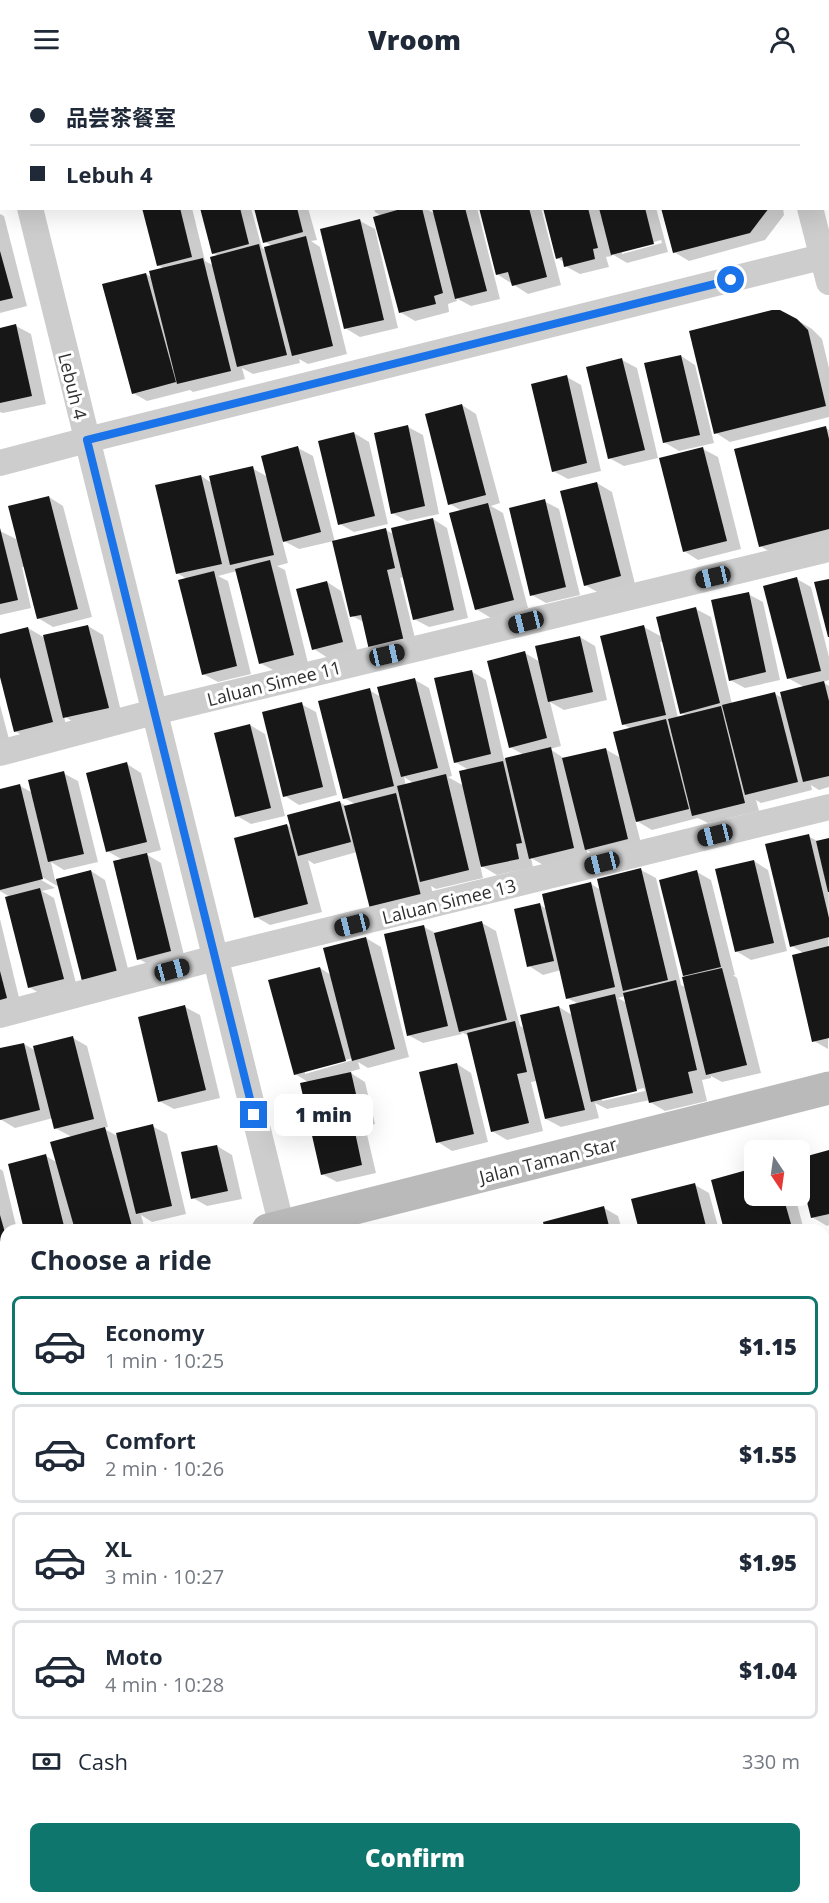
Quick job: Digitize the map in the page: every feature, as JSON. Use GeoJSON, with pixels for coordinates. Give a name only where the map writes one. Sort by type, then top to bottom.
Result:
{"type":"FeatureCollection","features":[{"type":"Feature","properties":{"kind":"street","name":"Lebuh 4"},"geometry":{"type":"LineString","coordinates":[[30,210],[215,958],[271,1224]]}},
{"type":"Feature","properties":{"kind":"street"},"geometry":{"type":"LineString","coordinates":[[811,210],[826,256],[829,282]]}},
{"type":"Feature","properties":{"kind":"street"},"geometry":{"type":"LineString","coordinates":[[0,463],[826,256]]}},
{"type":"Feature","properties":{"kind":"street","name":"Laluan Simee 11"},"geometry":{"type":"LineString","coordinates":[[0,753],[154,712],[829,549]]}},
{"type":"Feature","properties":{"kind":"street","name":"Laluan Simee 13"},"geometry":{"type":"LineString","coordinates":[[0,1015],[215,958],[829,807]]}},
{"type":"Feature","properties":{"kind":"street","name":"Jalan Taman Star"},"geometry":{"type":"LineString","coordinates":[[292,1224],[829,1088]]}},
{"type":"Feature","properties":{"kind":"building"},"geometry":{"type":"Polygon","coordinates":[[[143,210],[180,210],[192,257],[157,266],[143,210]]]}},
{"type":"Feature","properties":{"kind":"building"},"geometry":{"type":"Polygon","coordinates":[[[201,210],[240,210],[249,244],[212,254],[201,210]]]}},
{"type":"Feature","properties":{"kind":"building"},"geometry":{"type":"Polygon","coordinates":[[[255,210],[298,210],[303,232],[263,243],[255,210]]]}},
{"type":"Feature","properties":{"kind":"building"},"geometry":{"type":"Polygon","coordinates":[[[397,210],[422,210],[443,293],[434,296],[436,304],[399,313],[373,217],[397,210]]]}},
{"type":"Feature","properties":{"kind":"building"},"geometry":{"type":"Polygon","coordinates":[[[433,210],[466,210],[487,291],[455,299],[433,210]]]}},
{"type":"Feature","properties":{"kind":"building"},"geometry":{"type":"Polygon","coordinates":[[[480,210],[530,210],[547,277],[512,286],[508,272],[496,275],[480,210]]]}},
{"type":"Feature","properties":{"kind":"building"},"geometry":{"type":"Polygon","coordinates":[[[544,210],[588,210],[598,248],[593,249],[595,259],[564,267],[562,257],[556,259],[544,210]]]}},
{"type":"Feature","properties":{"kind":"building"},"geometry":{"type":"Polygon","coordinates":[[[600,210],[646,210],[654,244],[611,255],[600,210]]]}},
{"type":"Feature","properties":{"kind":"building"},"geometry":{"type":"Polygon","coordinates":[[[662,210],[767,210],[750,233],[673,253],[662,210]]]}},
{"type":"Feature","properties":{"kind":"building"},"geometry":{"type":"Polygon","coordinates":[[[360,219],[384,320],[344,329],[320,229],[360,219]]]}},
{"type":"Feature","properties":{"kind":"building"},"geometry":{"type":"Polygon","coordinates":[[[306,236],[333,346],[292,356],[264,247],[306,236]]]}},
{"type":"Feature","properties":{"kind":"building"},"geometry":{"type":"Polygon","coordinates":[[[259,244],[287,355],[237,367],[210,257],[259,244]]]}},
{"type":"Feature","properties":{"kind":"building"},"geometry":{"type":"Polygon","coordinates":[[[0,251],[13,298],[0,301],[0,251]]]}},
{"type":"Feature","properties":{"kind":"building"},"geometry":{"type":"Polygon","coordinates":[[[203,258],[231,371],[177,384],[149,271],[203,258]]]}},
{"type":"Feature","properties":{"kind":"building"},"geometry":{"type":"Polygon","coordinates":[[[146,273],[176,382],[132,394],[102,284],[146,273]]]}},
{"type":"Feature","properties":{"kind":"building"},"geometry":{"type":"Polygon","coordinates":[[[780,310],[797,319],[808,330],[826,406],[714,434],[689,331],[780,310]]]}},
{"type":"Feature","properties":{"kind":"building"},"geometry":{"type":"Polygon","coordinates":[[[16,324],[32,396],[0,403],[0,328],[16,324]]]}},
{"type":"Feature","properties":{"kind":"building"},"geometry":{"type":"Polygon","coordinates":[[[681,355],[700,435],[663,443],[644,363],[681,355]]]}},
{"type":"Feature","properties":{"kind":"building"},"geometry":{"type":"Polygon","coordinates":[[[622,358],[645,450],[608,459],[586,367],[622,358]]]}},
{"type":"Feature","properties":{"kind":"building"},"geometry":{"type":"Polygon","coordinates":[[[567,375],[587,463],[552,472],[531,384],[567,375]]]}},
{"type":"Feature","properties":{"kind":"building"},"geometry":{"type":"Polygon","coordinates":[[[462,404],[486,495],[448,505],[425,414],[462,404]]]}},
{"type":"Feature","properties":{"kind":"building"},"geometry":{"type":"Polygon","coordinates":[[[408,425],[425,506],[391,514],[374,433],[408,425]]]}},
{"type":"Feature","properties":{"kind":"building"},"geometry":{"type":"Polygon","coordinates":[[[826,426],[829,439],[829,529],[759,547],[734,449],[826,426]]]}},
{"type":"Feature","properties":{"kind":"building"},"geometry":{"type":"Polygon","coordinates":[[[354,432],[375,516],[338,525],[318,441],[354,432]]]}},
{"type":"Feature","properties":{"kind":"building"},"geometry":{"type":"Polygon","coordinates":[[[298,446],[321,532],[283,542],[261,456],[298,446]]]}},
{"type":"Feature","properties":{"kind":"building"},"geometry":{"type":"Polygon","coordinates":[[[703,447],[727,541],[683,552],[659,458],[703,447]]]}},
{"type":"Feature","properties":{"kind":"building"},"geometry":{"type":"Polygon","coordinates":[[[253,466],[274,555],[230,565],[209,476],[253,466]]]}},
{"type":"Feature","properties":{"kind":"building"},"geometry":{"type":"Polygon","coordinates":[[[201,475],[222,564],[176,574],[155,485],[201,475]]]}},
{"type":"Feature","properties":{"kind":"building"},"geometry":{"type":"Polygon","coordinates":[[[597,482],[621,576],[584,586],[560,491],[597,482]]]}},
{"type":"Feature","properties":{"kind":"building"},"geometry":{"type":"Polygon","coordinates":[[[49,496],[78,609],[37,619],[8,506],[49,496]]]}},
{"type":"Feature","properties":{"kind":"building"},"geometry":{"type":"Polygon","coordinates":[[[545,499],[566,587],[530,596],[509,508],[545,499]]]}},
{"type":"Feature","properties":{"kind":"building"},"geometry":{"type":"Polygon","coordinates":[[[488,503],[514,600],[475,610],[449,513],[488,503]]]}},
{"type":"Feature","properties":{"kind":"building"},"geometry":{"type":"Polygon","coordinates":[[[433,518],[454,610],[413,620],[391,528],[433,518]]]}},
{"type":"Feature","properties":{"kind":"building"},"geometry":{"type":"Polygon","coordinates":[[[0,528],[18,600],[0,604],[0,528]]]}},
{"type":"Feature","properties":{"kind":"building"},"geometry":{"type":"Polygon","coordinates":[[[386,528],[395,568],[387,570],[404,642],[369,650],[361,615],[350,617],[332,541],[386,528]]]}},
{"type":"Feature","properties":{"kind":"building"},"geometry":{"type":"Polygon","coordinates":[[[270,560],[294,655],[259,664],[235,569],[270,560]]]}},
{"type":"Feature","properties":{"kind":"building"},"geometry":{"type":"Polygon","coordinates":[[[214,571],[237,666],[202,675],[178,580],[214,571]]]}},
{"type":"Feature","properties":{"kind":"building"},"geometry":{"type":"Polygon","coordinates":[[[797,577],[821,671],[787,679],[763,586],[797,577]]]}},
{"type":"Feature","properties":{"kind":"building"},"geometry":{"type":"Polygon","coordinates":[[[829,579],[829,637],[828,637],[814,582],[829,579]]]}},
{"type":"Feature","properties":{"kind":"building"},"geometry":{"type":"Polygon","coordinates":[[[327,581],[343,642],[312,650],[296,589],[327,581]]]}},
{"type":"Feature","properties":{"kind":"building"},"geometry":{"type":"Polygon","coordinates":[[[749,592],[766,672],[729,681],[711,600],[749,592]]]}},
{"type":"Feature","properties":{"kind":"building"},"geometry":{"type":"Polygon","coordinates":[[[696,607],[720,703],[680,714],[656,617],[696,607]]]}},
{"type":"Feature","properties":{"kind":"building"},"geometry":{"type":"Polygon","coordinates":[[[88,625],[109,708],[63,718],[43,635],[88,625]]]}},
{"type":"Feature","properties":{"kind":"building"},"geometry":{"type":"Polygon","coordinates":[[[644,625],[666,715],[622,725],[600,636],[644,625]]]}},
{"type":"Feature","properties":{"kind":"building"},"geometry":{"type":"Polygon","coordinates":[[[28,627],[53,722],[14,732],[0,677],[0,634],[28,627]]]}},
{"type":"Feature","properties":{"kind":"building"},"geometry":{"type":"Polygon","coordinates":[[[580,636],[593,692],[548,702],[535,646],[580,636]]]}},
{"type":"Feature","properties":{"kind":"building"},"geometry":{"type":"Polygon","coordinates":[[[525,651],[547,738],[509,748],[487,661],[525,651]]]}},
{"type":"Feature","properties":{"kind":"building"},"geometry":{"type":"Polygon","coordinates":[[[472,670],[491,754],[454,763],[434,678],[472,670]]]}},
{"type":"Feature","properties":{"kind":"building"},"geometry":{"type":"Polygon","coordinates":[[[415,678],[438,768],[401,777],[377,687],[415,678]]]}},
{"type":"Feature","properties":{"kind":"building"},"geometry":{"type":"Polygon","coordinates":[[[824,681],[829,701],[829,776],[803,782],[780,692],[824,681]]]}},
{"type":"Feature","properties":{"kind":"building"},"geometry":{"type":"Polygon","coordinates":[[[370,688],[394,786],[343,799],[318,701],[370,688]]]}},
{"type":"Feature","properties":{"kind":"building"},"geometry":{"type":"Polygon","coordinates":[[[775,692],[798,782],[745,795],[722,705],[775,692]]]}},
{"type":"Feature","properties":{"kind":"building"},"geometry":{"type":"Polygon","coordinates":[[[302,702],[323,787],[283,797],[262,712],[302,702]]]}},
{"type":"Feature","properties":{"kind":"building"},"geometry":{"type":"Polygon","coordinates":[[[721,706],[745,803],[692,816],[668,719],[721,706]]]}},
{"type":"Feature","properties":{"kind":"building"},"geometry":{"type":"Polygon","coordinates":[[[666,719],[689,809],[636,822],[613,732],[666,719]]]}},
{"type":"Feature","properties":{"kind":"building"},"geometry":{"type":"Polygon","coordinates":[[[250,724],[271,808],[235,817],[214,733],[250,724]]]}},
{"type":"Feature","properties":{"kind":"building"},"geometry":{"type":"Polygon","coordinates":[[[551,747],[574,848],[529,859],[505,758],[551,747]]]}},
{"type":"Feature","properties":{"kind":"building"},"geometry":{"type":"Polygon","coordinates":[[[606,748],[628,839],[585,850],[562,758],[606,748]]]}},
{"type":"Feature","properties":{"kind":"building"},"geometry":{"type":"Polygon","coordinates":[[[503,761],[522,843],[516,844],[519,859],[481,867],[459,771],[503,761]]]}},
{"type":"Feature","properties":{"kind":"building"},"geometry":{"type":"Polygon","coordinates":[[[127,762],[147,842],[106,852],[86,773],[127,762]]]}},
{"type":"Feature","properties":{"kind":"building"},"geometry":{"type":"Polygon","coordinates":[[[64,771],[84,854],[48,862],[28,780],[64,771]]]}},
{"type":"Feature","properties":{"kind":"building"},"geometry":{"type":"Polygon","coordinates":[[[446,774],[469,870],[420,882],[397,786],[446,774]]]}},
{"type":"Feature","properties":{"kind":"building"},"geometry":{"type":"Polygon","coordinates":[[[20,784],[43,879],[0,890],[0,789],[20,784]]]}},
{"type":"Feature","properties":{"kind":"building"},"geometry":{"type":"Polygon","coordinates":[[[396,793],[422,900],[371,913],[344,806],[396,793]]]}},
{"type":"Feature","properties":{"kind":"building"},"geometry":{"type":"Polygon","coordinates":[[[340,801],[351,842],[298,856],[287,815],[340,801]]]}},
{"type":"Feature","properties":{"kind":"building"},"geometry":{"type":"Polygon","coordinates":[[[287,824],[308,904],[254,918],[234,838],[287,824]]]}},
{"type":"Feature","properties":{"kind":"building"},"geometry":{"type":"Polygon","coordinates":[[[809,834],[829,918],[829,937],[790,947],[765,844],[809,834]]]}},
{"type":"Feature","properties":{"kind":"building"},"geometry":{"type":"Polygon","coordinates":[[[829,838],[829,892],[828,892],[816,841],[829,838]]]}},
{"type":"Feature","properties":{"kind":"building"},"geometry":{"type":"Polygon","coordinates":[[[147,853],[171,951],[137,960],[113,861],[147,853]]]}},
{"type":"Feature","properties":{"kind":"building"},"geometry":{"type":"Polygon","coordinates":[[[754,860],[774,943],[735,952],[715,869],[754,860]]]}},
{"type":"Feature","properties":{"kind":"building"},"geometry":{"type":"Polygon","coordinates":[[[641,868],[668,980],[623,991],[597,879],[641,868]]]}},
{"type":"Feature","properties":{"kind":"building"},"geometry":{"type":"Polygon","coordinates":[[[91,870],[119,980],[84,989],[56,879],[91,870]]]}},
{"type":"Feature","properties":{"kind":"building"},"geometry":{"type":"Polygon","coordinates":[[[697,870],[721,967],[683,976],[659,880],[697,870]]]}},
{"type":"Feature","properties":{"kind":"building"},"geometry":{"type":"Polygon","coordinates":[[[591,882],[615,987],[566,999],[542,894],[591,882]]]}},
{"type":"Feature","properties":{"kind":"building"},"geometry":{"type":"Polygon","coordinates":[[[40,888],[64,979],[28,988],[5,897],[40,888]]]}},
{"type":"Feature","properties":{"kind":"building"},"geometry":{"type":"Polygon","coordinates":[[[540,903],[554,961],[527,967],[514,909],[540,903]]]}},
{"type":"Feature","properties":{"kind":"building"},"geometry":{"type":"Polygon","coordinates":[[[482,921],[507,1020],[459,1032],[434,933],[482,921]]]}},
{"type":"Feature","properties":{"kind":"building"},"geometry":{"type":"Polygon","coordinates":[[[424,925],[448,1026],[407,1036],[384,934],[424,925]]]}},
{"type":"Feature","properties":{"kind":"building"},"geometry":{"type":"Polygon","coordinates":[[[366,937],[395,1049],[352,1061],[323,948],[366,937]]]}},
{"type":"Feature","properties":{"kind":"building"},"geometry":{"type":"Polygon","coordinates":[[[829,946],[829,1038],[812,1042],[792,955],[829,946]]]}},
{"type":"Feature","properties":{"kind":"building"},"geometry":{"type":"Polygon","coordinates":[[[320,967],[346,1061],[294,1075],[268,980],[320,967]]]}},
{"type":"Feature","properties":{"kind":"building"},"geometry":{"type":"Polygon","coordinates":[[[722,968],[747,1065],[706,1075],[682,977],[722,968]]]}},
{"type":"Feature","properties":{"kind":"building"},"geometry":{"type":"Polygon","coordinates":[[[0,971],[7,998],[0,1000],[0,971]]]}},
{"type":"Feature","properties":{"kind":"building"},"geometry":{"type":"Polygon","coordinates":[[[676,980],[697,1070],[688,1072],[693,1093],[649,1103],[623,993],[676,980]]]}},
{"type":"Feature","properties":{"kind":"building"},"geometry":{"type":"Polygon","coordinates":[[[615,994],[637,1091],[591,1102],[569,1005],[615,994]]]}},
{"type":"Feature","properties":{"kind":"building"},"geometry":{"type":"Polygon","coordinates":[[[185,1005],[206,1090],[158,1102],[138,1017],[185,1005]]]}},
{"type":"Feature","properties":{"kind":"building"},"geometry":{"type":"Polygon","coordinates":[[[559,1006],[585,1110],[545,1119],[520,1015],[559,1006]]]}},
{"type":"Feature","properties":{"kind":"building"},"geometry":{"type":"Polygon","coordinates":[[[515,1021],[527,1072],[517,1074],[529,1123],[491,1132],[467,1033],[515,1021]]]}},
{"type":"Feature","properties":{"kind":"building"},"geometry":{"type":"Polygon","coordinates":[[[73,1036],[94,1119],[54,1129],[33,1046],[73,1036]]]}},
{"type":"Feature","properties":{"kind":"building"},"geometry":{"type":"Polygon","coordinates":[[[24,1043],[40,1110],[0,1120],[0,1048],[24,1043]]]}},
{"type":"Feature","properties":{"kind":"building"},"geometry":{"type":"Polygon","coordinates":[[[457,1063],[474,1134],[436,1143],[419,1072],[457,1063]]]}},
{"type":"Feature","properties":{"kind":"building"},"geometry":{"type":"Polygon","coordinates":[[[351,1072],[361,1116],[352,1118],[362,1165],[321,1175],[300,1083],[351,1072]]]}},
{"type":"Feature","properties":{"kind":"building"},"geometry":{"type":"Polygon","coordinates":[[[153,1124],[172,1206],[136,1214],[116,1133],[153,1124]]]}},
{"type":"Feature","properties":{"kind":"building"},"geometry":{"type":"Polygon","coordinates":[[[105,1127],[131,1224],[73,1224],[50,1142],[105,1127]]]}},
{"type":"Feature","properties":{"kind":"building"},"geometry":{"type":"Polygon","coordinates":[[[217,1145],[228,1191],[191,1199],[181,1152],[217,1145]]]}},
{"type":"Feature","properties":{"kind":"building"},"geometry":{"type":"Polygon","coordinates":[[[829,1150],[829,1214],[811,1218],[808,1206],[810,1206],[810,1155],[829,1150]]]}},
{"type":"Feature","properties":{"kind":"building"},"geometry":{"type":"Polygon","coordinates":[[[46,1154],[64,1224],[23,1224],[8,1164],[46,1154]]]}},
{"type":"Feature","properties":{"kind":"building"},"geometry":{"type":"Polygon","coordinates":[[[744,1171],[744,1206],[786,1206],[791,1224],[722,1224],[711,1180],[744,1171]]]}},
{"type":"Feature","properties":{"kind":"building"},"geometry":{"type":"Polygon","coordinates":[[[695,1183],[705,1224],[637,1224],[631,1199],[695,1183]]]}},
{"type":"Feature","properties":{"kind":"building"},"geometry":{"type":"Polygon","coordinates":[[[604,1206],[608,1224],[544,1224],[543,1222],[604,1206]]]}},
{"type":"Feature","properties":{"kind":"route"},"geometry":{"type":"LineString","coordinates":[[254,1115],[87,440],[731,280]]}}]}
